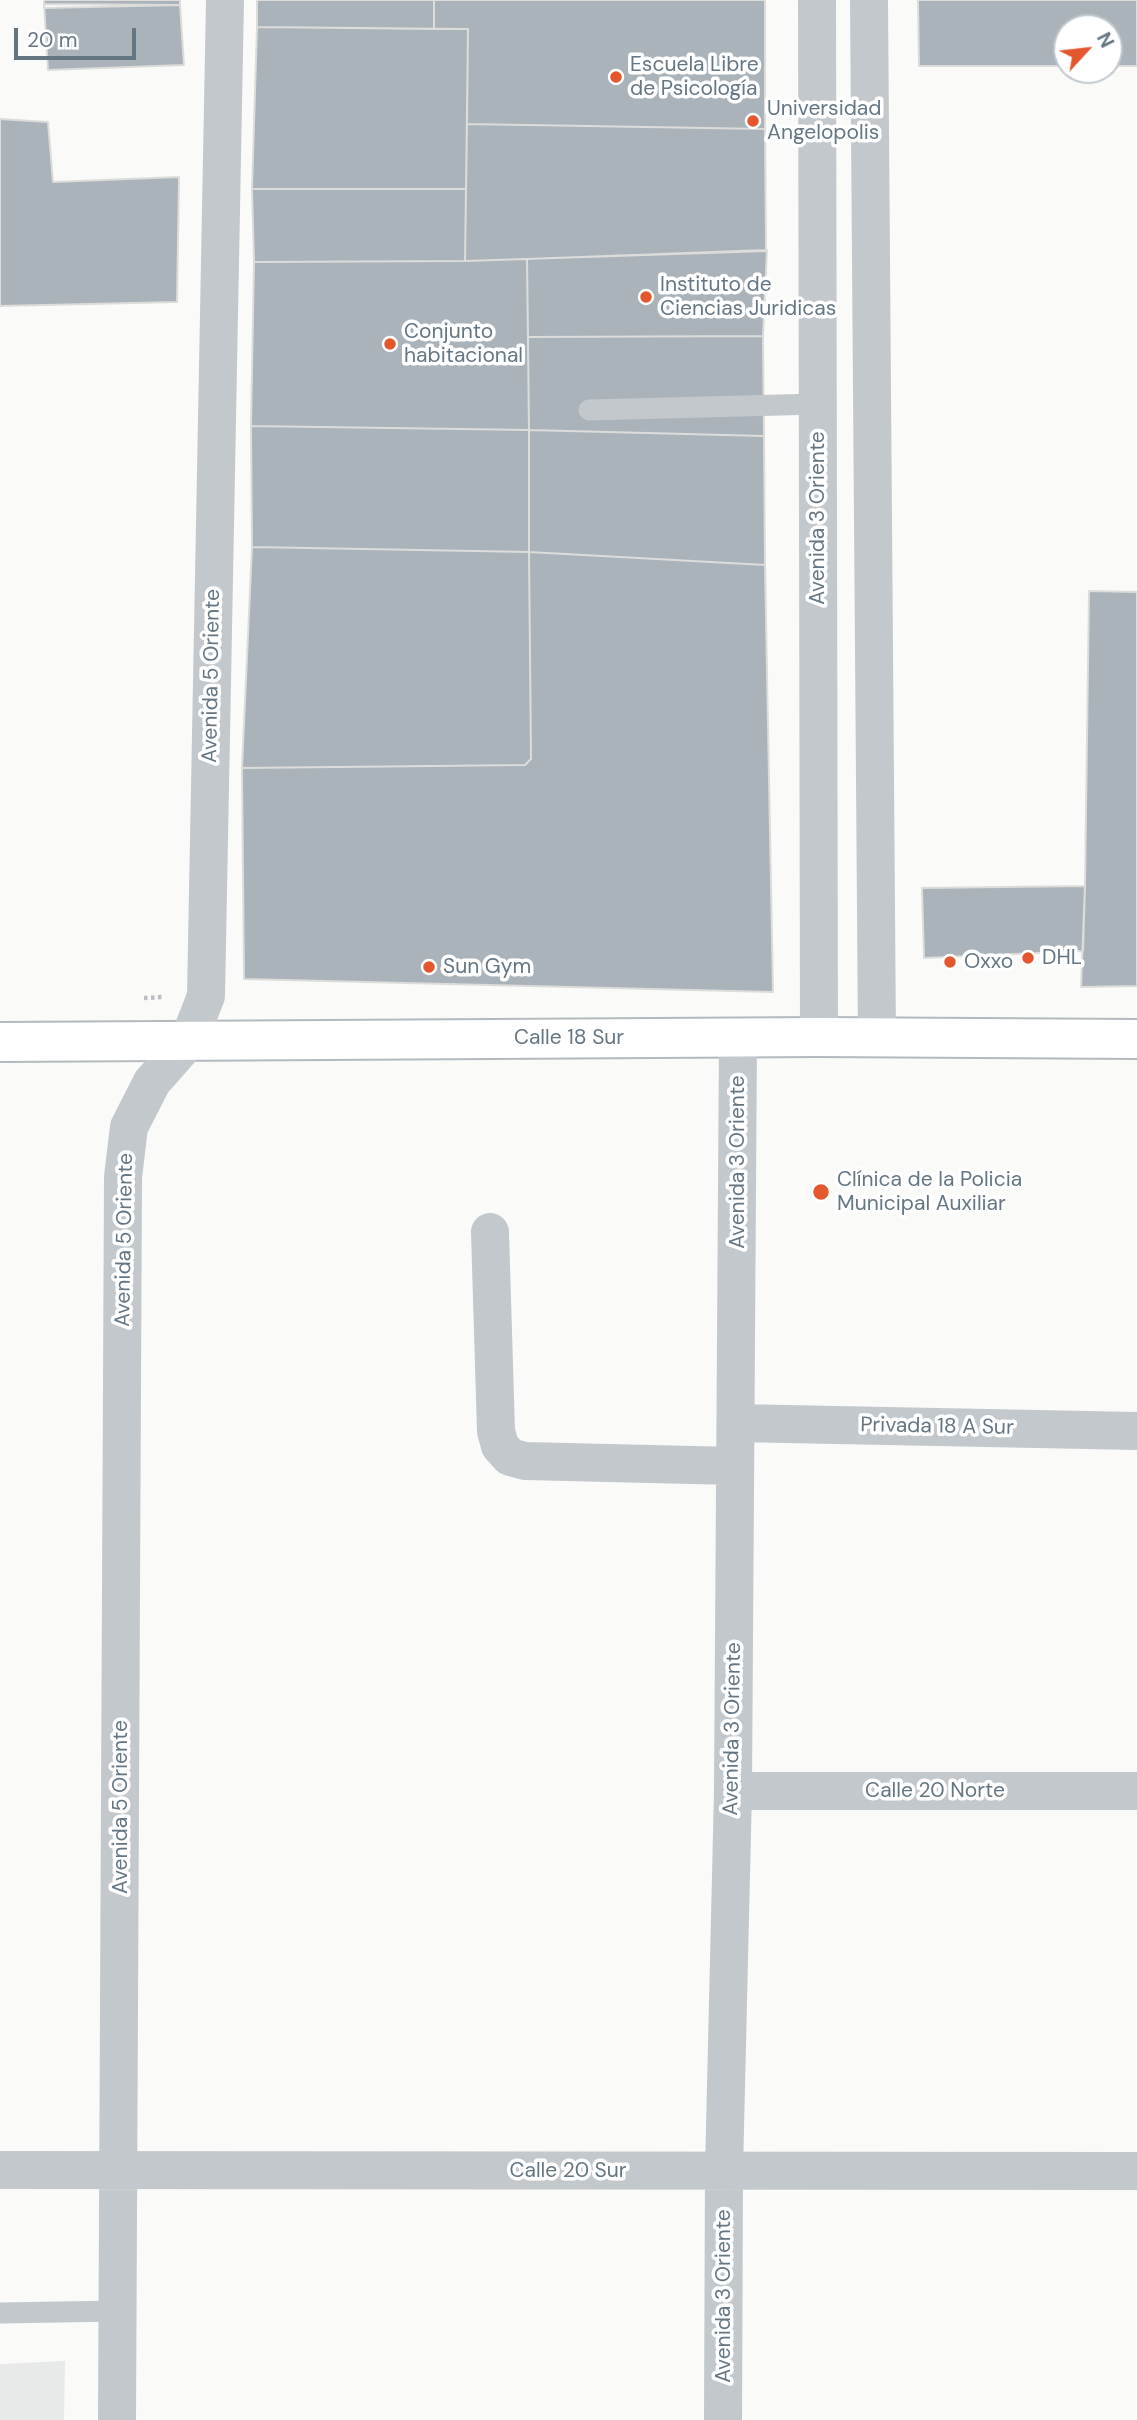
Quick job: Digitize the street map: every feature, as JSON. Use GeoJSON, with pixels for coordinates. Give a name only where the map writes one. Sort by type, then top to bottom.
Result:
{"type":"FeatureCollection","features":[{"type":"Feature","properties":{"kind":"street","name":"Avenida 5 Oriente"},"geometry":{"type":"LineString","coordinates":[[117,2420],[123,1177],[129,1127],[152,1083],[190,1040],[206,996],[225,0]]}},
{"type":"Feature","properties":{"kind":"street","name":"Avenida 3 Oriente"},"geometry":{"type":"LineString","coordinates":[[817,0],[819,1037]]}},
{"type":"Feature","properties":{"kind":"street"},"geometry":{"type":"LineString","coordinates":[[869,0],[877,1037]]}},
{"type":"Feature","properties":{"kind":"street"},"geometry":{"type":"LineString","coordinates":[[818,528],[873,530]]}},
{"type":"Feature","properties":{"kind":"street","name":"Calle 18 Sur"},"geometry":{"type":"LineString","coordinates":[[0,1042],[819,1037],[1137,1039]]}},
{"type":"Feature","properties":{"kind":"street","name":"Avenida 3 Oriente"},"geometry":{"type":"LineString","coordinates":[[723,2420],[724,2171],[733,1791],[738,1038]]}},
{"type":"Feature","properties":{"kind":"street"},"geometry":{"type":"LineString","coordinates":[[490,1232],[496,1431],[500,1446],[510,1457],[525,1461],[736,1466]]}},
{"type":"Feature","properties":{"kind":"street","name":"Privada 18 A Sur"},"geometry":{"type":"LineString","coordinates":[[736,1423],[1137,1432]]}},
{"type":"Feature","properties":{"kind":"street","name":"Calle 20 Norte"},"geometry":{"type":"LineString","coordinates":[[733,1791],[1137,1791]]}},
{"type":"Feature","properties":{"kind":"street","name":"Calle 20 Sur"},"geometry":{"type":"LineString","coordinates":[[0,2170],[1137,2171]]}},
{"type":"Feature","properties":{"kind":"lane"},"geometry":{"type":"LineString","coordinates":[[589,410],[818,404]]}},
{"type":"Feature","properties":{"kind":"lane"},"geometry":{"type":"LineString","coordinates":[[0,2314],[118,2311]]}},
{"type":"Feature","properties":{"kind":"shaded area"},"geometry":{"type":"Polygon","coordinates":[[[65,2361],[64,2420],[0,2420],[0,2364],[65,2361]]]}},
{"type":"Feature","properties":{"kind":"building"},"geometry":{"type":"Polygon","coordinates":[[[44,0],[180,0],[180,5],[44,8],[44,0]]]}},
{"type":"Feature","properties":{"kind":"building"},"geometry":{"type":"Polygon","coordinates":[[[257,0],[434,0],[434,29],[257,27],[257,0]]]}},
{"type":"Feature","properties":{"kind":"building","name":"Escuela Libre de Psicología"},"geometry":{"type":"Polygon","coordinates":[[[434,0],[765,0],[765,129],[467,124],[468,29],[434,29],[434,0]]]}},
{"type":"Feature","properties":{"kind":"building"},"geometry":{"type":"Polygon","coordinates":[[[918,0],[1137,0],[1137,66],[1123,66],[1123,14],[1053,14],[1053,66],[919,66],[918,0]]]}},
{"type":"Feature","properties":{"kind":"building"},"geometry":{"type":"Polygon","coordinates":[[[44,4],[180,5],[184,65],[48,70],[44,4]]]}},
{"type":"Feature","properties":{"kind":"building"},"geometry":{"type":"Polygon","coordinates":[[[257,27],[468,29],[466,189],[252,189],[257,27]]]}},
{"type":"Feature","properties":{"kind":"building"},"geometry":{"type":"Polygon","coordinates":[[[0,119],[48,122],[53,182],[179,177],[177,302],[0,306],[0,119]]]}},
{"type":"Feature","properties":{"kind":"building","name":"Universidad Angelopolis"},"geometry":{"type":"Polygon","coordinates":[[[467,124],[765,129],[766,251],[465,261],[467,124]]]}},
{"type":"Feature","properties":{"kind":"building"},"geometry":{"type":"Polygon","coordinates":[[[252,189],[466,189],[465,261],[254,262],[252,189]]]}},
{"type":"Feature","properties":{"kind":"building","name":"Instituto de Ciencias Juridicas"},"geometry":{"type":"Polygon","coordinates":[[[767,250],[763,336],[528,337],[527,259],[767,250]]]}},
{"type":"Feature","properties":{"kind":"building","name":"Conjunto habitacional"},"geometry":{"type":"Polygon","coordinates":[[[527,259],[529,430],[251,426],[254,262],[527,259]]]}},
{"type":"Feature","properties":{"kind":"building"},"geometry":{"type":"Polygon","coordinates":[[[763,336],[764,436],[529,430],[528,337],[763,336]]]}},
{"type":"Feature","properties":{"kind":"building"},"geometry":{"type":"Polygon","coordinates":[[[251,426],[529,430],[529,552],[252,547],[251,426]]]}},
{"type":"Feature","properties":{"kind":"building"},"geometry":{"type":"Polygon","coordinates":[[[529,430],[764,436],[765,565],[529,552],[529,430]]]}},
{"type":"Feature","properties":{"kind":"building"},"geometry":{"type":"Polygon","coordinates":[[[252,547],[529,552],[531,759],[525,765],[242,768],[252,547]]]}},
{"type":"Feature","properties":{"kind":"building"},"geometry":{"type":"Polygon","coordinates":[[[529,552],[765,565],[773,992],[244,979],[242,768],[525,765],[531,759],[529,552]]]}},
{"type":"Feature","properties":{"kind":"building"},"geometry":{"type":"Polygon","coordinates":[[[1089,591],[1137,592],[1137,986],[1081,987],[1089,591]]]}},
{"type":"Feature","properties":{"kind":"building"},"geometry":{"type":"Polygon","coordinates":[[[1085,886],[1083,951],[924,958],[922,888],[1085,886]]]}},
{"type":"Feature","properties":{"kind":"place","name":"Escuela Libre de Psicología"},"geometry":{"type":"Point","coordinates":[616,77]}},
{"type":"Feature","properties":{"kind":"place","name":"Universidad Angelopolis"},"geometry":{"type":"Point","coordinates":[753,121]}},
{"type":"Feature","properties":{"kind":"place","name":"Instituto de Ciencias Juridicas"},"geometry":{"type":"Point","coordinates":[646,297]}},
{"type":"Feature","properties":{"kind":"place","name":"Conjunto habitacional"},"geometry":{"type":"Point","coordinates":[390,344]}},
{"type":"Feature","properties":{"kind":"place","name":"DHL"},"geometry":{"type":"Point","coordinates":[1028,958]}},
{"type":"Feature","properties":{"kind":"place","name":"Oxxo"},"geometry":{"type":"Point","coordinates":[950,962]}},
{"type":"Feature","properties":{"kind":"place","name":"Sun Gym"},"geometry":{"type":"Point","coordinates":[429,967]}},
{"type":"Feature","properties":{"kind":"place","name":"Clínica de la Policia Municipal Auxiliar"},"geometry":{"type":"Point","coordinates":[821,1192]}}]}
